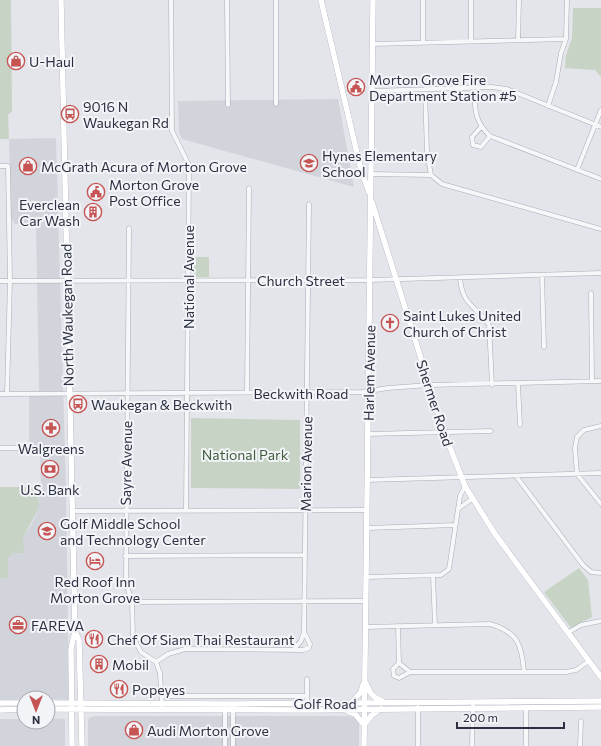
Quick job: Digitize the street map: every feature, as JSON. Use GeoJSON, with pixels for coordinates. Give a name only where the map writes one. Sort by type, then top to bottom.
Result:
{"type":"FeatureCollection","features":[{"type":"Feature","properties":{"kind":"main road","name":"North Waukegan Road"},"geometry":{"type":"LineString","coordinates":[[61,0],[66,281],[75,630],[71,649],[72,746]]}},
{"type":"Feature","properties":{"kind":"main road","name":"Shermer Road"},"geometry":{"type":"LineString","coordinates":[[321,0],[361,170],[444,432],[461,477],[472,499],[516,563],[569,632],[601,677]]}},
{"type":"Feature","properties":{"kind":"main road","name":"Harlem Avenue"},"geometry":{"type":"LineString","coordinates":[[364,746],[373,0]]}},
{"type":"Feature","properties":{"kind":"main road","name":"North Waukegan Road"},"geometry":{"type":"LineString","coordinates":[[75,630],[79,640],[82,746]]}},
{"type":"Feature","properties":{"kind":"main road"},"geometry":{"type":"LineString","coordinates":[[351,703],[361,692],[365,679]]}},
{"type":"Feature","properties":{"kind":"main road"},"geometry":{"type":"LineString","coordinates":[[365,679],[370,694],[375,699],[388,703]]}},
{"type":"Feature","properties":{"kind":"main road","name":"Golf Road"},"geometry":{"type":"LineString","coordinates":[[526,705],[601,701]]}},
{"type":"Feature","properties":{"kind":"main road"},"geometry":{"type":"LineString","coordinates":[[0,703],[16,703]]}},
{"type":"Feature","properties":{"kind":"main road","name":"Golf Road"},"geometry":{"type":"LineString","coordinates":[[56,703],[388,703],[418,706]]}},
{"type":"Feature","properties":{"kind":"main road","name":"Golf Road"},"geometry":{"type":"LineString","coordinates":[[56,709],[381,709],[418,706],[473,705],[601,707]]}},
{"type":"Feature","properties":{"kind":"main road"},"geometry":{"type":"LineString","coordinates":[[0,710],[16,709]]}},
{"type":"Feature","properties":{"kind":"main road"},"geometry":{"type":"LineString","coordinates":[[342,709],[355,714],[364,725],[372,715],[381,709]]}},
{"type":"Feature","properties":{"kind":"street","name":"National Avenue"},"geometry":{"type":"LineString","coordinates":[[171,0],[172,131],[188,163],[189,170],[186,510]]}},
{"type":"Feature","properties":{"kind":"street"},"geometry":{"type":"LineString","coordinates":[[227,0],[228,105]]}},
{"type":"Feature","properties":{"kind":"street"},"geometry":{"type":"LineString","coordinates":[[276,0],[276,104]]}},
{"type":"Feature","properties":{"kind":"street"},"geometry":{"type":"LineString","coordinates":[[423,0],[423,42]]}},
{"type":"Feature","properties":{"kind":"street"},"geometry":{"type":"LineString","coordinates":[[471,0],[471,41]]}},
{"type":"Feature","properties":{"kind":"street"},"geometry":{"type":"LineString","coordinates":[[518,40],[519,0]]}},
{"type":"Feature","properties":{"kind":"street"},"geometry":{"type":"LineString","coordinates":[[548,106],[556,82],[561,53],[566,39],[567,0]]}},
{"type":"Feature","properties":{"kind":"street"},"geometry":{"type":"LineString","coordinates":[[373,44],[566,39]]}},
{"type":"Feature","properties":{"kind":"street"},"geometry":{"type":"LineString","coordinates":[[372,91],[492,87],[507,89],[601,127]]}},
{"type":"Feature","properties":{"kind":"street"},"geometry":{"type":"LineString","coordinates":[[474,88],[475,110],[481,127],[490,136],[601,179]]}},
{"type":"Feature","properties":{"kind":"street"},"geometry":{"type":"LineString","coordinates":[[425,89],[427,153],[431,175]]}},
{"type":"Feature","properties":{"kind":"street"},"geometry":{"type":"LineString","coordinates":[[577,170],[601,110]]}},
{"type":"Feature","properties":{"kind":"street"},"geometry":{"type":"LineString","coordinates":[[481,127],[472,137],[473,145],[481,147],[490,136]]}},
{"type":"Feature","properties":{"kind":"street"},"geometry":{"type":"LineString","coordinates":[[0,166],[8,166],[10,281],[8,394]]}},
{"type":"Feature","properties":{"kind":"street"},"geometry":{"type":"LineString","coordinates":[[371,174],[431,175],[442,184],[601,229]]}},
{"type":"Feature","properties":{"kind":"street"},"geometry":{"type":"LineString","coordinates":[[247,393],[249,188]]}},
{"type":"Feature","properties":{"kind":"street","name":"Marion Avenue"},"geometry":{"type":"LineString","coordinates":[[294,649],[303,650],[309,648],[310,644],[304,632],[309,204]]}},
{"type":"Feature","properties":{"kind":"street","name":"Sayre Avenue"},"geometry":{"type":"LineString","coordinates":[[129,228],[124,556],[126,583],[132,602],[133,637],[141,652],[156,662]]}},
{"type":"Feature","properties":{"kind":"street","name":"Church Street"},"geometry":{"type":"LineString","coordinates":[[0,281],[370,280],[601,273]]}},
{"type":"Feature","properties":{"kind":"street"},"geometry":{"type":"LineString","coordinates":[[542,275],[544,347]]}},
{"type":"Feature","properties":{"kind":"street"},"geometry":{"type":"LineString","coordinates":[[460,277],[462,294],[465,300],[489,325],[492,385]]}},
{"type":"Feature","properties":{"kind":"street"},"geometry":{"type":"LineString","coordinates":[[592,293],[592,381]]}},
{"type":"Feature","properties":{"kind":"street","name":"Beckwith Road"},"geometry":{"type":"LineString","coordinates":[[0,394],[307,393],[368,391],[429,385],[492,385],[601,381]]}},
{"type":"Feature","properties":{"kind":"street"},"geometry":{"type":"LineString","coordinates":[[518,384],[520,425]]}},
{"type":"Feature","properties":{"kind":"street"},"geometry":{"type":"LineString","coordinates":[[601,426],[578,432],[575,448],[577,474],[601,504]]}},
{"type":"Feature","properties":{"kind":"street"},"geometry":{"type":"LineString","coordinates":[[368,434],[492,432]]}},
{"type":"Feature","properties":{"kind":"street"},"geometry":{"type":"LineString","coordinates":[[0,448],[71,448]]}},
{"type":"Feature","properties":{"kind":"street"},"geometry":{"type":"LineString","coordinates":[[367,480],[601,473]]}},
{"type":"Feature","properties":{"kind":"street"},"geometry":{"type":"LineString","coordinates":[[516,476],[583,565],[591,572],[601,573]]}},
{"type":"Feature","properties":{"kind":"street"},"geometry":{"type":"LineString","coordinates":[[366,577],[441,576],[449,570],[460,496],[465,486]]}},
{"type":"Feature","properties":{"kind":"street"},"geometry":{"type":"LineString","coordinates":[[458,509],[472,499]]}},
{"type":"Feature","properties":{"kind":"street"},"geometry":{"type":"LineString","coordinates":[[73,511],[367,510]]}},
{"type":"Feature","properties":{"kind":"street"},"geometry":{"type":"LineString","coordinates":[[367,528],[456,525]]}},
{"type":"Feature","properties":{"kind":"street"},"geometry":{"type":"LineString","coordinates":[[124,556],[305,555]]}},
{"type":"Feature","properties":{"kind":"street"},"geometry":{"type":"LineString","coordinates":[[433,576],[434,626]]}},
{"type":"Feature","properties":{"kind":"street"},"geometry":{"type":"LineString","coordinates":[[132,602],[366,601]]}},
{"type":"Feature","properties":{"kind":"street"},"geometry":{"type":"LineString","coordinates":[[569,632],[581,625],[601,621]]}},
{"type":"Feature","properties":{"kind":"street"},"geometry":{"type":"LineString","coordinates":[[365,627],[490,624],[501,627],[518,642],[523,652],[524,672]]}},
{"type":"Feature","properties":{"kind":"street"},"geometry":{"type":"LineString","coordinates":[[398,626],[399,663],[410,672]]}},
{"type":"Feature","properties":{"kind":"street"},"geometry":{"type":"LineString","coordinates":[[162,710],[160,673],[156,662],[168,654],[185,649],[294,649],[301,641],[304,632]]}},
{"type":"Feature","properties":{"kind":"street"},"geometry":{"type":"LineString","coordinates":[[399,663],[393,669],[394,676],[399,678],[410,672],[571,672],[589,661]]}},
{"type":"Feature","properties":{"kind":"street"},"geometry":{"type":"LineString","coordinates":[[307,679],[307,703]]}},
{"type":"Feature","properties":{"kind":"street"},"geometry":{"type":"LineString","coordinates":[[162,696],[307,696]]}},
{"type":"Feature","properties":{"kind":"street"},"geometry":{"type":"LineString","coordinates":[[224,746],[225,704]]}},
{"type":"Feature","properties":{"kind":"street"},"geometry":{"type":"LineString","coordinates":[[233,704],[233,746]]}},
{"type":"Feature","properties":{"kind":"street"},"geometry":{"type":"LineString","coordinates":[[472,746],[473,705]]}},
{"type":"Feature","properties":{"kind":"street"},"geometry":{"type":"LineString","coordinates":[[526,705],[526,746]]}},
{"type":"Feature","properties":{"kind":"street"},"geometry":{"type":"LineString","coordinates":[[418,706],[418,746]]}},
{"type":"Feature","properties":{"kind":"street"},"geometry":{"type":"LineString","coordinates":[[580,746],[581,721]]}},
{"type":"Feature","properties":{"kind":"shaded area","name":"Hynes Elementary School"},"geometry":{"type":"Polygon","coordinates":[[[338,99],[354,187],[182,139],[179,132],[178,101],[338,99]]]}},
{"type":"Feature","properties":{"kind":"shaded area"},"geometry":{"type":"Polygon","coordinates":[[[56,138],[66,487],[69,700],[56,699],[56,690],[16,690],[16,701],[0,701],[0,578],[8,578],[8,557],[31,525],[39,508],[38,487],[41,487],[40,448],[29,448],[29,393],[39,392],[36,225],[15,224],[11,218],[9,139],[56,138]]]}},
{"type":"Feature","properties":{"kind":"shaded area"},"geometry":{"type":"Polygon","coordinates":[[[95,716],[349,716],[356,718],[359,723],[359,746],[88,746],[88,722],[89,718],[95,716]]]}},
{"type":"Feature","properties":{"kind":"shaded area"},"geometry":{"type":"Polygon","coordinates":[[[56,718],[65,719],[65,746],[0,746],[0,719],[16,719],[16,730],[56,730],[56,718]]]}},
{"type":"Feature","properties":{"kind":"green space"},"geometry":{"type":"Polygon","coordinates":[[[0,0],[11,0],[12,111],[8,115],[9,139],[0,139],[0,0]]]}},
{"type":"Feature","properties":{"kind":"green space"},"geometry":{"type":"Polygon","coordinates":[[[573,8],[601,8],[601,77],[595,70],[565,68],[566,55],[572,38],[573,8]]]}},
{"type":"Feature","properties":{"kind":"green space"},"geometry":{"type":"Polygon","coordinates":[[[194,257],[209,257],[209,277],[193,277],[194,257]]]}},
{"type":"Feature","properties":{"kind":"green space","name":"National Park"},"geometry":{"type":"Polygon","coordinates":[[[191,418],[300,420],[300,489],[191,488],[191,418]]]}},
{"type":"Feature","properties":{"kind":"green space"},"geometry":{"type":"Polygon","coordinates":[[[0,487],[38,487],[39,508],[23,537],[24,553],[11,553],[11,556],[8,557],[8,578],[0,578],[0,487]]]}},
{"type":"Feature","properties":{"kind":"green space"},"geometry":{"type":"Polygon","coordinates":[[[579,568],[588,580],[592,617],[571,628],[544,592],[579,568]]]}},
{"type":"Feature","properties":{"kind":"place","name":"U-Haul"},"geometry":{"type":"Point","coordinates":[16,61]}},
{"type":"Feature","properties":{"kind":"place","name":"Morton Grove Fire Department Station #5"},"geometry":{"type":"Point","coordinates":[356,87]}},
{"type":"Feature","properties":{"kind":"place","name":"9016 N Waukegan Rd"},"geometry":{"type":"Point","coordinates":[70,114]}},
{"type":"Feature","properties":{"kind":"place","name":"Hynes Elementary School"},"geometry":{"type":"Point","coordinates":[309,163]}},
{"type":"Feature","properties":{"kind":"place","name":"McGrath Acura of Morton Grove"},"geometry":{"type":"Point","coordinates":[28,166]}},
{"type":"Feature","properties":{"kind":"place","name":"Morton Grove Post Office"},"geometry":{"type":"Point","coordinates":[96,192]}},
{"type":"Feature","properties":{"kind":"place","name":"Everclean Car Wash"},"geometry":{"type":"Point","coordinates":[93,212]}},
{"type":"Feature","properties":{"kind":"place","name":"Saint Lukes United Church of Christ"},"geometry":{"type":"Point","coordinates":[390,323]}},
{"type":"Feature","properties":{"kind":"place","name":"Waukegan & Beckwith"},"geometry":{"type":"Point","coordinates":[78,404]}},
{"type":"Feature","properties":{"kind":"place","name":"Walgreens"},"geometry":{"type":"Point","coordinates":[51,428]}},
{"type":"Feature","properties":{"kind":"place","name":"U.S. Bank"},"geometry":{"type":"Point","coordinates":[50,469]}},
{"type":"Feature","properties":{"kind":"place","name":"Golf Middle School and Technology Center"},"geometry":{"type":"Point","coordinates":[47,531]}},
{"type":"Feature","properties":{"kind":"place","name":"Red Roof Inn Morton Grove"},"geometry":{"type":"Point","coordinates":[95,561]}},
{"type":"Feature","properties":{"kind":"place","name":"FAREVA"},"geometry":{"type":"Point","coordinates":[18,625]}},
{"type":"Feature","properties":{"kind":"place","name":"Chef Of Siam Thai Restaurant"},"geometry":{"type":"Point","coordinates":[94,639]}},
{"type":"Feature","properties":{"kind":"place","name":"Mobil"},"geometry":{"type":"Point","coordinates":[99,664]}},
{"type":"Feature","properties":{"kind":"place","name":"Popeyes"},"geometry":{"type":"Point","coordinates":[119,689]}},
{"type":"Feature","properties":{"kind":"place","name":"Audi Morton Grove"},"geometry":{"type":"Point","coordinates":[134,730]}}]}
